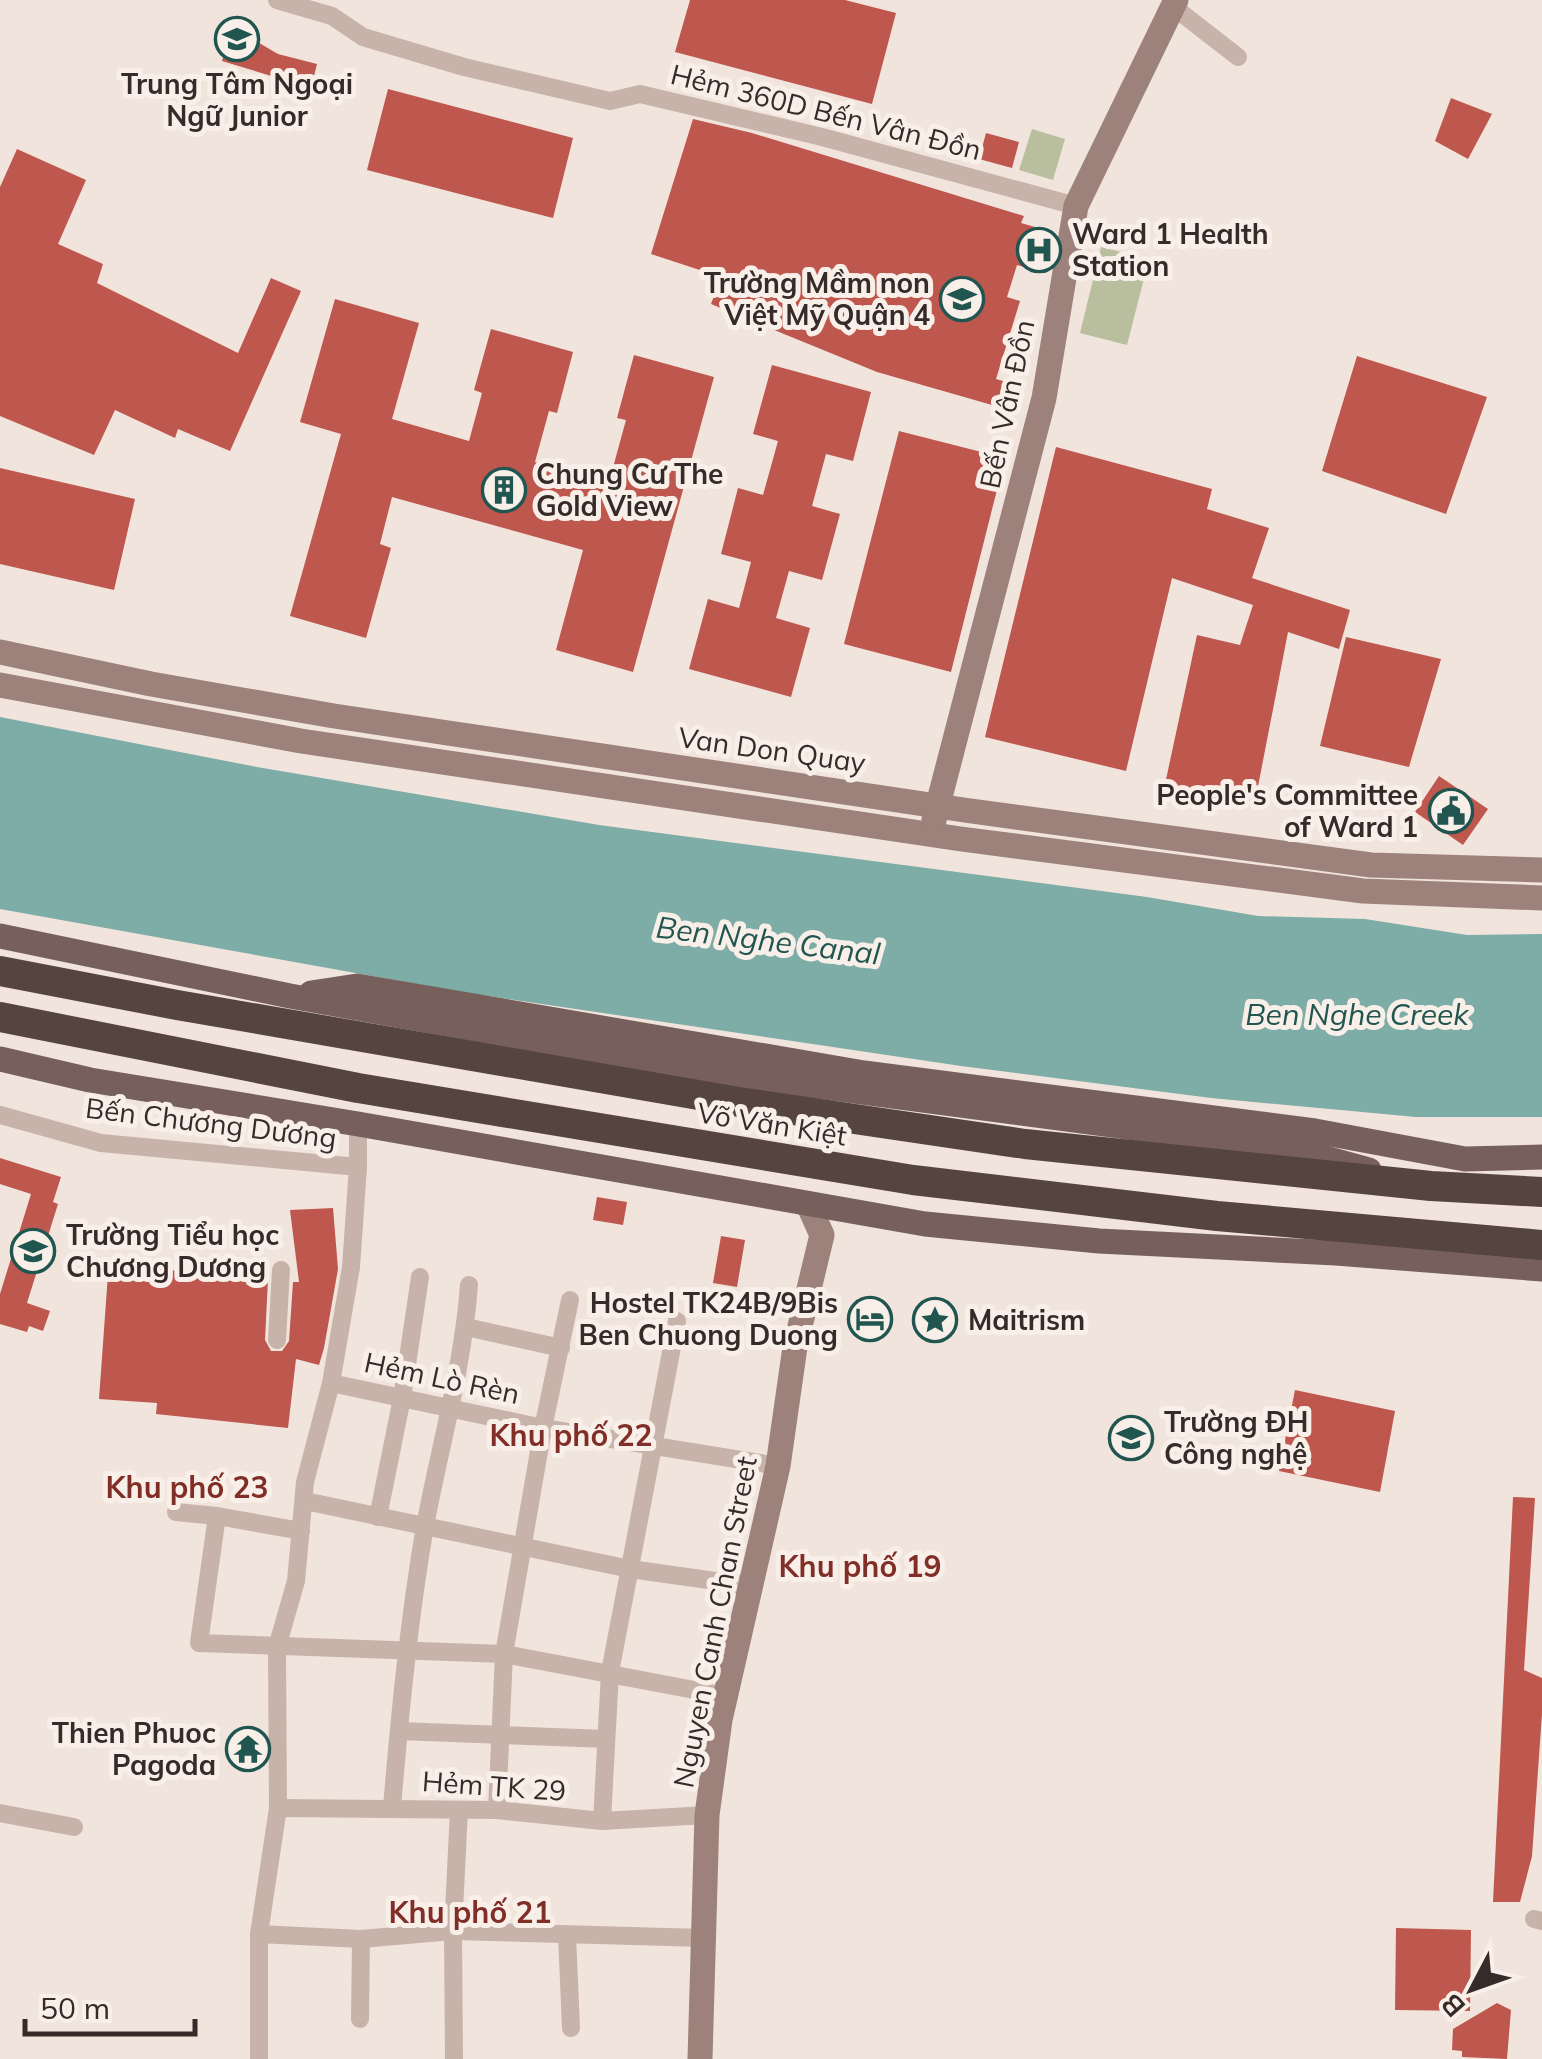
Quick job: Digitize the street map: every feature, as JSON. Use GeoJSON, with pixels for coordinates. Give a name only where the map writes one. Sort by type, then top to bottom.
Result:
{"type":"FeatureCollection","features":[{"type":"Feature","properties":{"kind":"highway","name":"Võ Văn Kiệt"},"geometry":{"type":"LineString","coordinates":[[0,971],[176,1006],[739,1102],[1025,1144],[1431,1186],[1537,1175]]}},
{"type":"Feature","properties":{"kind":"highway","name":"Võ Văn Kiệt"},"geometry":{"type":"LineString","coordinates":[[0,1016],[358,1088],[913,1180],[1218,1216],[1542,1245]]}},
{"type":"Feature","properties":{"kind":"main road","name":"Bến Vân Đồn"},"geometry":{"type":"LineString","coordinates":[[930,835],[1044,398],[1076,206],[1173,3]]}},
{"type":"Feature","properties":{"kind":"main road","name":"Van Don Quay"},"geometry":{"type":"LineString","coordinates":[[0,652],[151,684],[334,716],[938,806],[1371,865],[1542,870]]}},
{"type":"Feature","properties":{"kind":"main road"},"geometry":{"type":"LineString","coordinates":[[0,685],[301,741],[930,835],[1363,891],[1542,898]]}},
{"type":"Feature","properties":{"kind":"main road"},"geometry":{"type":"LineString","coordinates":[[1363,891],[1371,865]]}},
{"type":"Feature","properties":{"kind":"main road","name":"Võ Văn Kiệt"},"geometry":{"type":"LineString","coordinates":[[0,936],[290,996],[732,1075],[1292,1150],[1431,1186]]}},
{"type":"Feature","properties":{"kind":"main road","name":"Võ Văn Kiệt"},"geometry":{"type":"LineString","coordinates":[[290,996],[357,986],[864,1073],[1315,1131],[1537,1175]]}},
{"type":"Feature","properties":{"kind":"main road"},"geometry":{"type":"LineString","coordinates":[[0,1059],[90,1080],[851,1212],[1033,1236],[1542,1269]]}},
{"type":"Feature","properties":{"kind":"main road"},"geometry":{"type":"LineString","coordinates":[[808,1204],[822,1235],[851,1212]]}},
{"type":"Feature","properties":{"kind":"main road","name":"Nguyen Canh Chan Street"},"geometry":{"type":"LineString","coordinates":[[700,2059],[707,1815],[726,1696],[778,1466],[795,1347],[822,1235]]}},
{"type":"Feature","properties":{"kind":"street","name":"Hẻm 360D Bến Vân Đồn"},"geometry":{"type":"LineString","coordinates":[[277,0],[332,16],[363,38],[464,68],[610,101],[640,94],[822,137],[1076,206]]}},
{"type":"Feature","properties":{"kind":"street"},"geometry":{"type":"LineString","coordinates":[[1173,3],[1238,58]]}},
{"type":"Feature","properties":{"kind":"street","name":"Bến Chương Dương"},"geometry":{"type":"LineString","coordinates":[[0,1116],[101,1143],[358,1168]]}},
{"type":"Feature","properties":{"kind":"street"},"geometry":{"type":"LineString","coordinates":[[259,2059],[259,1934],[278,1808],[277,1647],[296,1581],[305,1482],[331,1383],[352,1267],[358,1124]]}},
{"type":"Feature","properties":{"kind":"street"},"geometry":{"type":"LineString","coordinates":[[277,1340],[280,1270]]}},
{"type":"Feature","properties":{"kind":"street"},"geometry":{"type":"LineString","coordinates":[[378,1517],[402,1398],[420,1278]]}},
{"type":"Feature","properties":{"kind":"street"},"geometry":{"type":"LineString","coordinates":[[392,1807],[407,1648],[425,1526],[466,1327],[469,1286]]}},
{"type":"Feature","properties":{"kind":"street"},"geometry":{"type":"LineString","coordinates":[[496,1810],[504,1654],[543,1428],[570,1300]]}},
{"type":"Feature","properties":{"kind":"street"},"geometry":{"type":"LineString","coordinates":[[602,1820],[610,1672],[677,1321]]}},
{"type":"Feature","properties":{"kind":"street"},"geometry":{"type":"LineString","coordinates":[[466,1327],[561,1348]]}},
{"type":"Feature","properties":{"kind":"street","name":"Hẻm Lò Rèn"},"geometry":{"type":"LineString","coordinates":[[331,1383],[543,1428],[778,1466]]}},
{"type":"Feature","properties":{"kind":"street"},"geometry":{"type":"LineString","coordinates":[[305,1502],[630,1568],[751,1586]]}},
{"type":"Feature","properties":{"kind":"street"},"geometry":{"type":"LineString","coordinates":[[176,1512],[301,1531]]}},
{"type":"Feature","properties":{"kind":"street"},"geometry":{"type":"LineString","coordinates":[[217,1516],[200,1642],[504,1654],[726,1696]]}},
{"type":"Feature","properties":{"kind":"street"},"geometry":{"type":"LineString","coordinates":[[399,1730],[606,1738]]}},
{"type":"Feature","properties":{"kind":"street","name":"Hẻm TK 29"},"geometry":{"type":"LineString","coordinates":[[278,1808],[496,1810],[602,1820],[707,1815]]}},
{"type":"Feature","properties":{"kind":"street"},"geometry":{"type":"LineString","coordinates":[[454,2059],[453,1931],[459,1810]]}},
{"type":"Feature","properties":{"kind":"street"},"geometry":{"type":"LineString","coordinates":[[0,1813],[74,1826]]}},
{"type":"Feature","properties":{"kind":"street"},"geometry":{"type":"LineString","coordinates":[[259,1934],[361,1939],[453,1931],[703,1938]]}},
{"type":"Feature","properties":{"kind":"street"},"geometry":{"type":"LineString","coordinates":[[568,1935],[571,2028]]}},
{"type":"Feature","properties":{"kind":"street"},"geometry":{"type":"LineString","coordinates":[[360,2019],[361,1939]]}},
{"type":"Feature","properties":{"kind":"green space"},"geometry":{"type":"Polygon","coordinates":[[[1032,129],[1065,139],[1053,180],[1019,170],[1032,129]]]}},
{"type":"Feature","properties":{"kind":"green space"},"geometry":{"type":"Polygon","coordinates":[[[1101,247],[1149,259],[1127,345],[1080,333],[1101,247]]]}},
{"type":"Feature","properties":{"kind":"water","name":"Ben Nghe Creek"},"geometry":{"type":"Polygon","coordinates":[[[0,717],[257,767],[599,825],[1147,897],[1258,916],[1365,919],[1467,935],[1542,934],[1542,1117],[1416,1117],[1211,1098],[961,1066],[461,992],[0,909],[0,717]]]}},
{"type":"Feature","properties":{"kind":"building"},"geometry":{"type":"Polygon","coordinates":[[[690,0],[845,0],[896,13],[872,104],[675,52],[690,0]]]}},
{"type":"Feature","properties":{"kind":"building"},"geometry":{"type":"Polygon","coordinates":[[[232,27],[278,54],[317,64],[311,88],[222,61],[232,27]]]}},
{"type":"Feature","properties":{"kind":"building"},"geometry":{"type":"Polygon","coordinates":[[[388,89],[573,138],[553,218],[367,170],[388,89]]]}},
{"type":"Feature","properties":{"kind":"building"},"geometry":{"type":"Polygon","coordinates":[[[1451,98],[1492,114],[1468,159],[1435,141],[1451,98]]]}},
{"type":"Feature","properties":{"kind":"building"},"geometry":{"type":"Polygon","coordinates":[[[693,119],[752,133],[1024,216],[1021,223],[1042,229],[1054,238],[1046,273],[1017,265],[1007,297],[1020,301],[996,379],[1006,382],[999,407],[877,372],[711,304],[721,277],[651,254],[693,119]]]}},
{"type":"Feature","properties":{"kind":"building"},"geometry":{"type":"Polygon","coordinates":[[[986,133],[1019,142],[1012,168],[979,159],[986,133]]]}},
{"type":"Feature","properties":{"kind":"building"},"geometry":{"type":"Polygon","coordinates":[[[17,149],[86,180],[58,244],[103,264],[97,283],[238,353],[271,278],[301,291],[230,451],[178,429],[175,438],[115,410],[94,455],[0,416],[0,187],[17,149]]]}},
{"type":"Feature","properties":{"kind":"building","name":"Chung Cư The Gold View"},"geometry":{"type":"Polygon","coordinates":[[[335,299],[419,323],[392,419],[469,441],[482,393],[474,390],[491,329],[573,352],[557,413],[549,411],[535,462],[609,482],[626,420],[617,418],[634,355],[714,377],[633,672],[556,650],[583,550],[392,497],[380,544],[391,548],[366,638],[290,616],[341,434],[300,422],[335,299]]]}},
{"type":"Feature","properties":{"kind":"building"},"geometry":{"type":"Polygon","coordinates":[[[1357,356],[1487,397],[1446,514],[1322,471],[1357,356]]]}},
{"type":"Feature","properties":{"kind":"building"},"geometry":{"type":"Polygon","coordinates":[[[772,365],[871,392],[853,461],[826,454],[812,506],[840,514],[822,580],[789,571],[776,618],[810,628],[791,697],[689,669],[708,599],[739,608],[751,562],[721,554],[738,488],[763,495],[778,441],[753,434],[772,365]]]}},
{"type":"Feature","properties":{"kind":"building"},"geometry":{"type":"Polygon","coordinates":[[[899,431],[1005,458],[951,672],[844,644],[899,431]]]}},
{"type":"Feature","properties":{"kind":"building"},"geometry":{"type":"Polygon","coordinates":[[[1056,447],[1212,489],[1207,509],[1269,528],[1252,578],[1350,610],[1339,649],[1288,632],[1254,807],[1164,789],[1197,635],[1240,645],[1253,605],[1172,578],[1126,771],[985,737],[1056,447]]]}},
{"type":"Feature","properties":{"kind":"building"},"geometry":{"type":"Polygon","coordinates":[[[0,468],[135,499],[114,590],[0,564],[0,468]]]}},
{"type":"Feature","properties":{"kind":"building"},"geometry":{"type":"Polygon","coordinates":[[[1346,637],[1441,659],[1409,767],[1320,746],[1346,637]]]}},
{"type":"Feature","properties":{"kind":"building","name":"People's Committee of Ward 1"},"geometry":{"type":"Polygon","coordinates":[[[1439,776],[1488,809],[1463,845],[1415,812],[1439,776]]]}},
{"type":"Feature","properties":{"kind":"building"},"geometry":{"type":"Polygon","coordinates":[[[0,1158],[61,1177],[53,1202],[58,1204],[27,1303],[50,1311],[43,1331],[29,1326],[27,1332],[0,1324],[0,1294],[31,1194],[0,1184],[0,1158]]]}},
{"type":"Feature","properties":{"kind":"building"},"geometry":{"type":"Polygon","coordinates":[[[597,1197],[627,1202],[623,1225],[593,1220],[597,1197]]]}},
{"type":"Feature","properties":{"kind":"building"},"geometry":{"type":"Polygon","coordinates":[[[333,1208],[338,1269],[324,1348],[319,1365],[296,1359],[288,1428],[156,1414],[157,1403],[99,1399],[109,1260],[146,1263],[146,1268],[268,1279],[265,1340],[271,1351],[282,1351],[289,1341],[293,1282],[299,1282],[290,1210],[333,1208]]]}},
{"type":"Feature","properties":{"kind":"building"},"geometry":{"type":"Polygon","coordinates":[[[721,1236],[745,1240],[737,1287],[713,1283],[721,1236]]]}},
{"type":"Feature","properties":{"kind":"building"},"geometry":{"type":"Polygon","coordinates":[[[1295,1390],[1395,1411],[1380,1492],[1279,1471],[1295,1390]]]}},
{"type":"Feature","properties":{"kind":"building"},"geometry":{"type":"Polygon","coordinates":[[[1513,1497],[1535,1498],[1524,1670],[1542,1678],[1542,1714],[1532,1856],[1520,1902],[1493,1902],[1513,1497]]]}},
{"type":"Feature","properties":{"kind":"building"},"geometry":{"type":"Polygon","coordinates":[[[1396,1928],[1471,1930],[1470,2011],[1395,2010],[1396,1928]]]}},
{"type":"Feature","properties":{"kind":"building"},"geometry":{"type":"Polygon","coordinates":[[[1497,2003],[1511,2010],[1507,2059],[1462,2057],[1462,2051],[1452,2050],[1453,2029],[1497,2003]]]}},
{"type":"Feature","properties":{"kind":"place","name":"Trung Tâm Ngoại Ngữ Junior"},"geometry":{"type":"Point","coordinates":[237,39]}},
{"type":"Feature","properties":{"kind":"place","name":"Ward 1 Health Station"},"geometry":{"type":"Point","coordinates":[1039,250]}},
{"type":"Feature","properties":{"kind":"place","name":"Trường Mầm non Việt Mỹ Quận 4"},"geometry":{"type":"Point","coordinates":[962,299]}},
{"type":"Feature","properties":{"kind":"place","name":"Chung Cư The Gold View"},"geometry":{"type":"Point","coordinates":[504,490]}},
{"type":"Feature","properties":{"kind":"place","name":"People's Committee of Ward 1"},"geometry":{"type":"Point","coordinates":[1451,811]}},
{"type":"Feature","properties":{"kind":"place","name":"Trường Tiểu học Chương Dương"},"geometry":{"type":"Point","coordinates":[33,1251]}},
{"type":"Feature","properties":{"kind":"place","name":"Hostel TK24B/9Bis Ben Chuong Duong"},"geometry":{"type":"Point","coordinates":[870,1319]}},
{"type":"Feature","properties":{"kind":"place","name":"Maitrism"},"geometry":{"type":"Point","coordinates":[935,1320]}},
{"type":"Feature","properties":{"kind":"place","name":"Trường ĐH Công nghệ"},"geometry":{"type":"Point","coordinates":[1131,1438]}},
{"type":"Feature","properties":{"kind":"place","name":"Thien Phuoc Pagoda"},"geometry":{"type":"Point","coordinates":[248,1749]}},
{"type":"Feature","properties":{"kind":"district","name":"Khu phố 22"},"geometry":{"type":"Point","coordinates":[571,1436]}},
{"type":"Feature","properties":{"kind":"district","name":"Khu phố 23"},"geometry":{"type":"Point","coordinates":[187,1488]}},
{"type":"Feature","properties":{"kind":"district","name":"Khu phố 19"},"geometry":{"type":"Point","coordinates":[860,1567]}},
{"type":"Feature","properties":{"kind":"district","name":"Khu phố 21"},"geometry":{"type":"Point","coordinates":[470,1913]}},
{"type":"Feature","properties":{"kind":"water label","name":"Ben Nghe Canal"},"geometry":{"type":"Point","coordinates":[768,941]}}]}
